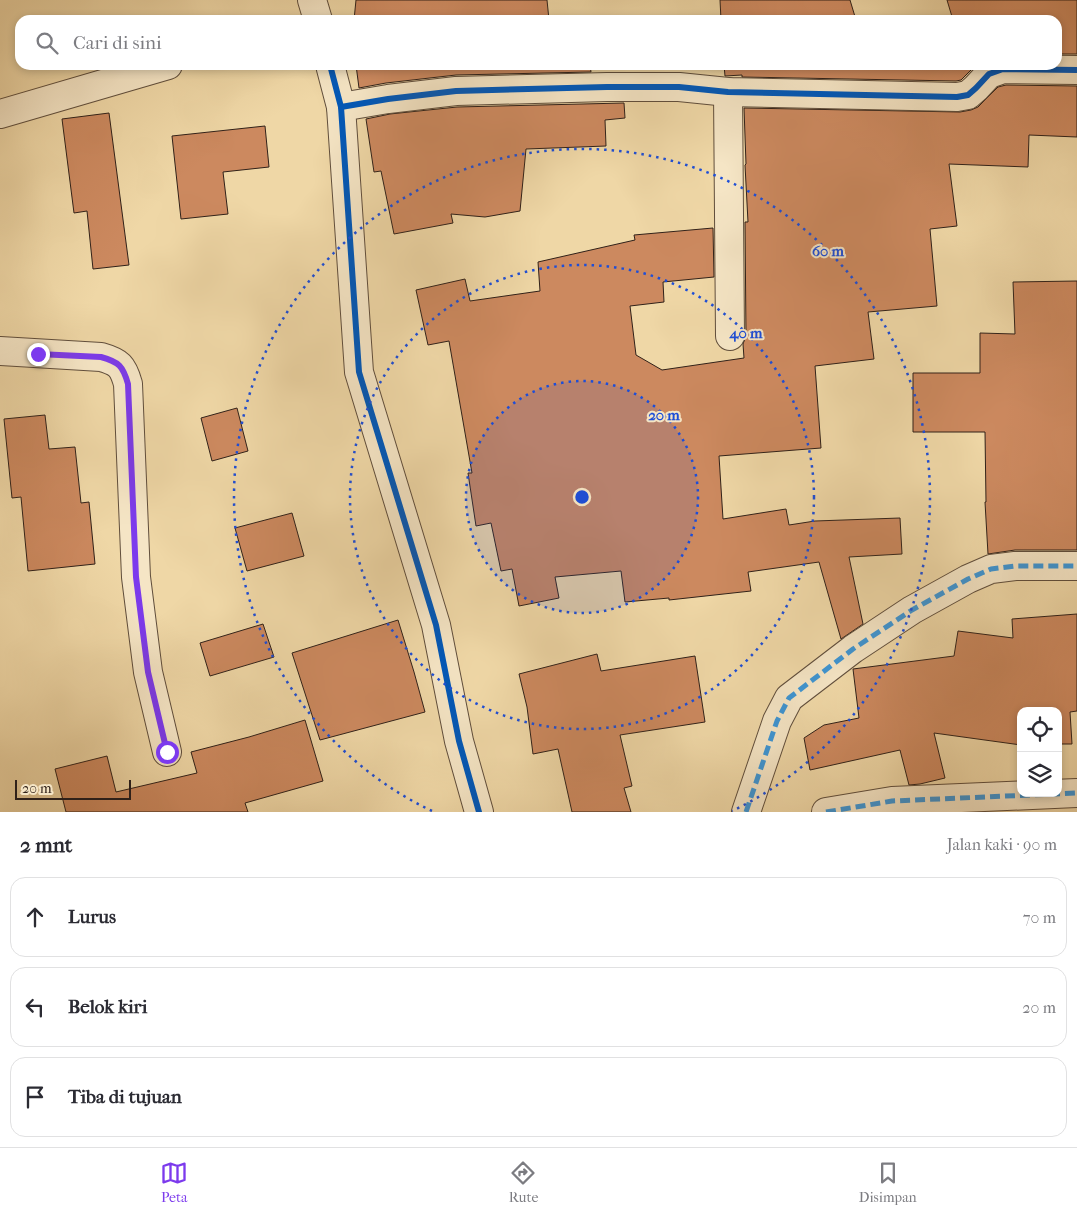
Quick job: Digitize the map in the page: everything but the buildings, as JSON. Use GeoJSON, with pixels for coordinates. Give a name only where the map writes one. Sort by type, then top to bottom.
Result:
{"type":"FeatureCollection","features":[{"type":"Feature","properties":{"kind":"street"},"geometry":{"type":"LineString","coordinates":[[312,0],[316,15]]}},
{"type":"Feature","properties":{"kind":"street"},"geometry":{"type":"LineString","coordinates":[[0,114],[151,70]]}},
{"type":"Feature","properties":{"kind":"street"},"geometry":{"type":"LineString","coordinates":[[331,70],[341,107],[359,372],[436,625],[459,741],[479,812]]}},
{"type":"Feature","properties":{"kind":"street"},"geometry":{"type":"LineString","coordinates":[[341,107],[456,91],[607,87],[679,87],[728,92],[957,97],[968,95],[989,74],[1000,70]]}},
{"type":"Feature","properties":{"kind":"street"},"geometry":{"type":"LineString","coordinates":[[1062,70],[1077,70]]}},
{"type":"Feature","properties":{"kind":"street"},"geometry":{"type":"LineString","coordinates":[[728,92],[730,336]]}},
{"type":"Feature","properties":{"kind":"street"},"geometry":{"type":"LineString","coordinates":[[0,351],[101,357],[118,364],[125,372],[128,384],[136,577],[148,672],[167,752]]}},
{"type":"Feature","properties":{"kind":"street"},"geometry":{"type":"LineString","coordinates":[[746,812],[777,721],[789,698],[853,649],[912,610],[968,579],[991,569],[1015,566],[1077,566]]}},
{"type":"Feature","properties":{"kind":"street"},"geometry":{"type":"LineString","coordinates":[[826,812],[892,801],[1077,793]]}},
{"type":"Feature","properties":{"kind":"marked path"},"geometry":{"type":"LineString","coordinates":[[746,812],[777,721],[789,698],[853,649],[912,610],[968,579],[991,569],[1015,566],[1077,566]]}},
{"type":"Feature","properties":{"kind":"marked path"},"geometry":{"type":"LineString","coordinates":[[826,812],[892,801],[1077,793]]}},
{"type":"Feature","properties":{"kind":"cycle path"},"geometry":{"type":"LineString","coordinates":[[331,70],[341,107],[359,372],[436,625],[459,741],[479,812]]}},
{"type":"Feature","properties":{"kind":"cycle path"},"geometry":{"type":"LineString","coordinates":[[341,107],[456,91],[607,87],[679,87],[728,92],[957,97],[968,95],[989,74],[1000,70]]}},
{"type":"Feature","properties":{"kind":"cycle path"},"geometry":{"type":"LineString","coordinates":[[1062,70],[1077,70]]}},
{"type":"Feature","properties":{"kind":"route"},"geometry":{"type":"LineString","coordinates":[[38,354],[101,357],[118,364],[125,372],[128,384],[136,577],[148,672],[167,752]]}}]}
